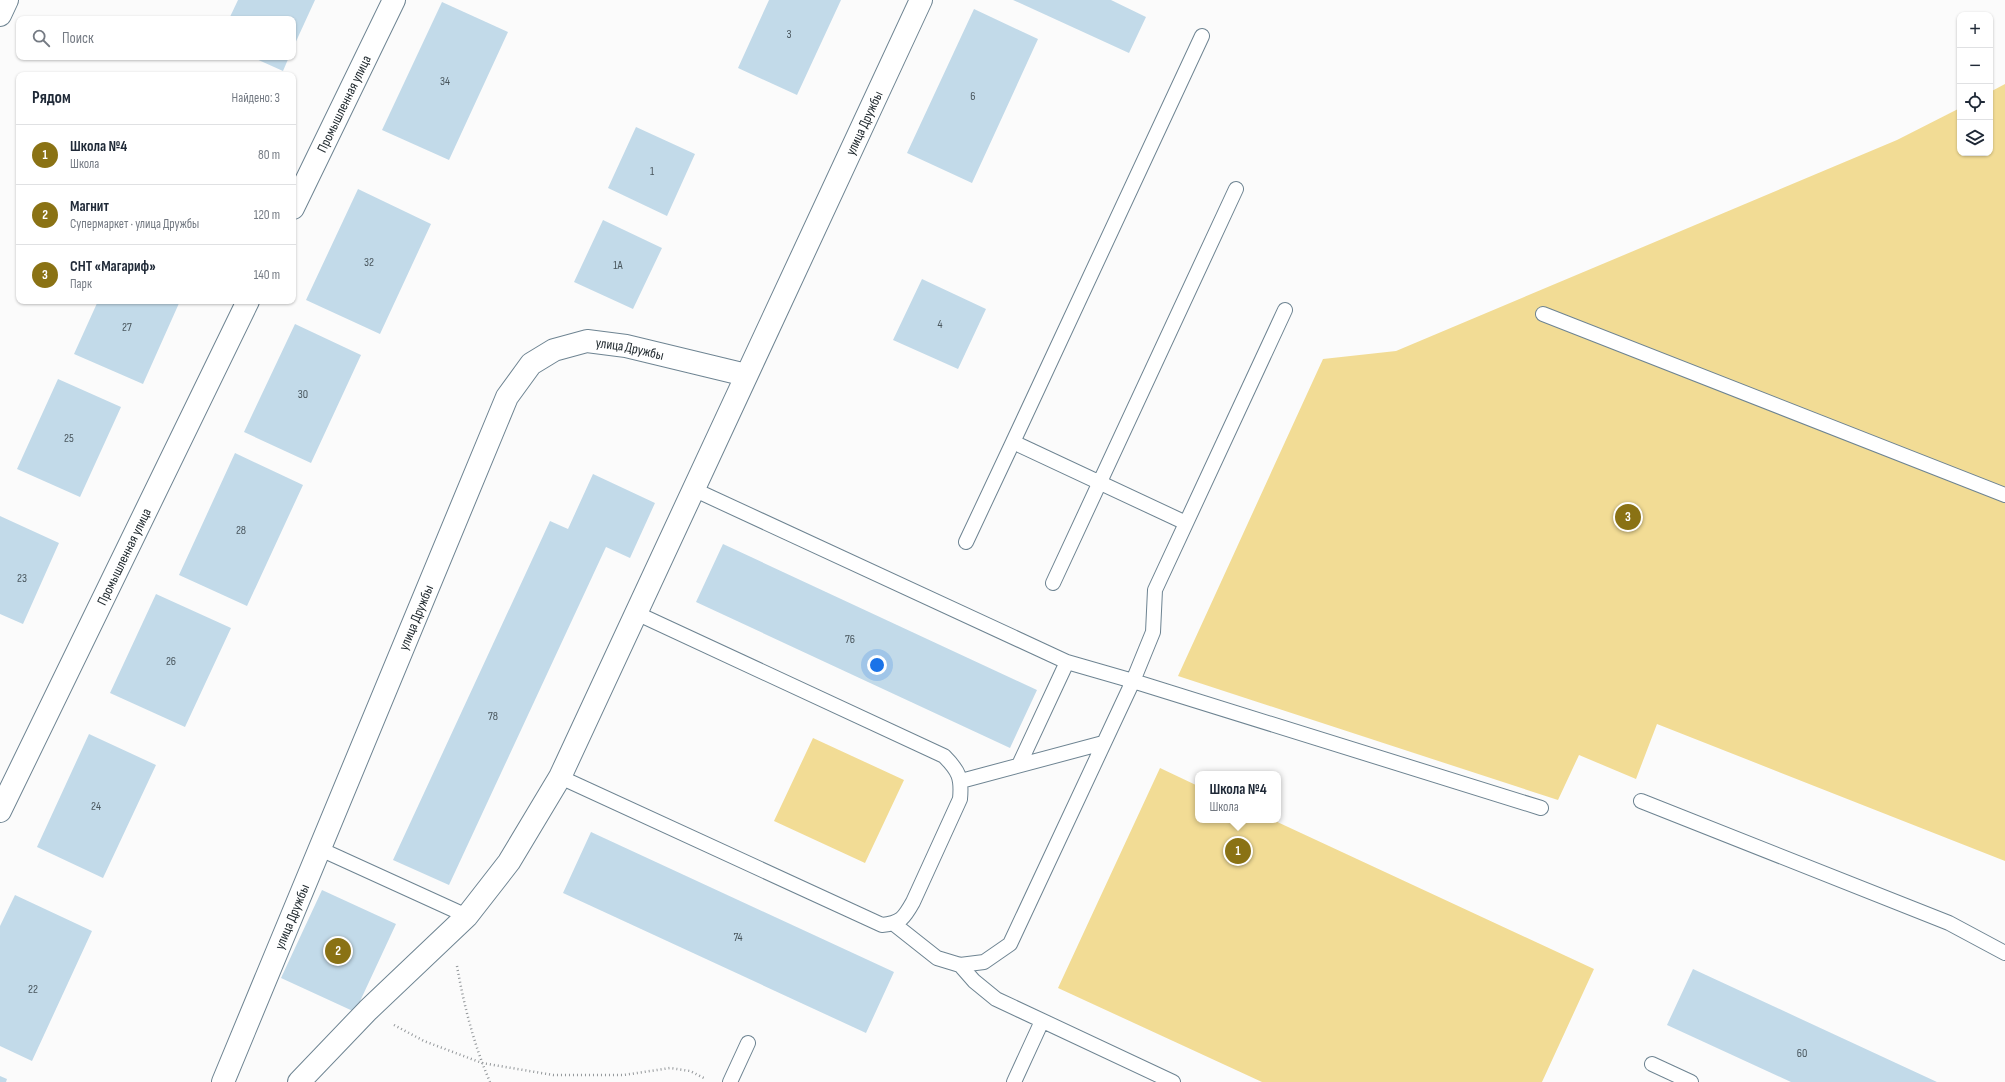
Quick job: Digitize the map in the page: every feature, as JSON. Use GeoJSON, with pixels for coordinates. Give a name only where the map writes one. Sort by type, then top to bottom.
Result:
{"type":"FeatureCollection","features":[{"type":"Feature","properties":{"kind":"street"},"geometry":{"type":"LineString","coordinates":[[0,15],[7,0]]}},
{"type":"Feature","properties":{"kind":"street","name":"Промышленная улица"},"geometry":{"type":"LineString","coordinates":[[296,202],[394,0]]}},
{"type":"Feature","properties":{"kind":"street","name":"улица Дружбы"},"geometry":{"type":"LineString","coordinates":[[299,1082],[368,1010],[467,916],[509,862],[560,777],[920,0]]}},
{"type":"Feature","properties":{"kind":"street","name":"Промышленная улица"},"geometry":{"type":"LineString","coordinates":[[0,811],[247,304]]}},
{"type":"Feature","properties":{"kind":"street","name":"улица Дружбы"},"geometry":{"type":"LineString","coordinates":[[223,1082],[507,397],[531,364],[554,350],[587,341],[626,346],[746,375]]}},
{"type":"Feature","properties":{"kind":"lane"},"geometry":{"type":"LineString","coordinates":[[966,542],[1202,36]]}},
{"type":"Feature","properties":{"kind":"lane"},"geometry":{"type":"LineString","coordinates":[[1053,583],[1236,189]]}},
{"type":"Feature","properties":{"kind":"lane"},"geometry":{"type":"LineString","coordinates":[[894,924],[937,958],[960,965],[984,962],[1010,944],[1152,638],[1155,590],[1285,310]]}},
{"type":"Feature","properties":{"kind":"lane"},"geometry":{"type":"LineString","coordinates":[[1543,314],[2005,495]]}},
{"type":"Feature","properties":{"kind":"lane"},"geometry":{"type":"LineString","coordinates":[[1013,442],[1186,522]]}},
{"type":"Feature","properties":{"kind":"lane"},"geometry":{"type":"LineString","coordinates":[[693,489],[1067,662],[1541,808]]}},
{"type":"Feature","properties":{"kind":"lane"},"geometry":{"type":"LineString","coordinates":[[560,777],[882,925],[894,924],[905,917],[914,902],[960,799],[961,781],[955,766],[944,756],[636,613]]}},
{"type":"Feature","properties":{"kind":"lane"},"geometry":{"type":"LineString","coordinates":[[1019,766],[1067,662]]}},
{"type":"Feature","properties":{"kind":"lane"},"geometry":{"type":"LineString","coordinates":[[961,781],[1103,743]]}},
{"type":"Feature","properties":{"kind":"lane"},"geometry":{"type":"LineString","coordinates":[[1641,801],[1949,923],[2005,953]]}},
{"type":"Feature","properties":{"kind":"lane"},"geometry":{"type":"LineString","coordinates":[[320,848],[467,916]]}},
{"type":"Feature","properties":{"kind":"lane"},"geometry":{"type":"LineString","coordinates":[[960,965],[974,981],[996,998],[1173,1082]]}},
{"type":"Feature","properties":{"kind":"lane"},"geometry":{"type":"LineString","coordinates":[[1014,1082],[1042,1021]]}},
{"type":"Feature","properties":{"kind":"lane"},"geometry":{"type":"LineString","coordinates":[[730,1082],[748,1043]]}},
{"type":"Feature","properties":{"kind":"lane"},"geometry":{"type":"LineString","coordinates":[[1652,1064],[1691,1082]]}},
{"type":"Feature","properties":{"kind":"path"},"geometry":{"type":"LineString","coordinates":[[451,932],[463,999],[482,1063],[490,1082]]}},
{"type":"Feature","properties":{"kind":"path"},"geometry":{"type":"LineString","coordinates":[[368,1010],[424,1041],[482,1063],[553,1075],[624,1075],[670,1068],[690,1071],[708,1079]]}},
{"type":"Feature","properties":{"kind":"shaded area"},"geometry":{"type":"Polygon","coordinates":[[[2005,84],[2005,861],[1657,724],[1636,779],[1579,755],[1558,800],[1178,676],[1323,359],[1396,351],[1897,140],[1957,110],[1957,156],[1993,156],[1993,90],[2005,84]]]}},
{"type":"Feature","properties":{"kind":"shaded area"},"geometry":{"type":"Polygon","coordinates":[[[813,738],[904,780],[865,863],[774,821],[813,738]]]}},
{"type":"Feature","properties":{"kind":"shaded area"},"geometry":{"type":"Polygon","coordinates":[[[1160,768],[1195,785],[1195,823],[1279,823],[1594,969],[1542,1082],[1262,1082],[1058,988],[1160,768]]]}},
{"type":"Feature","properties":{"kind":"building"},"geometry":{"type":"Polygon","coordinates":[[[238,0],[315,0],[296,41],[296,16],[230,16],[238,0]]]}},
{"type":"Feature","properties":{"kind":"building"},"geometry":{"type":"Polygon","coordinates":[[[769,0],[841,0],[797,95],[738,68],[769,0]]]}},
{"type":"Feature","properties":{"kind":"building"},"geometry":{"type":"Polygon","coordinates":[[[1013,0],[1111,0],[1146,17],[1129,53],[1013,0]]]}},
{"type":"Feature","properties":{"kind":"building"},"geometry":{"type":"Polygon","coordinates":[[[442,2],[508,32],[449,160],[382,130],[442,2]]]}},
{"type":"Feature","properties":{"kind":"building"},"geometry":{"type":"Polygon","coordinates":[[[974,9],[1038,39],[972,183],[907,153],[974,9]]]}},
{"type":"Feature","properties":{"kind":"building"},"geometry":{"type":"Polygon","coordinates":[[[259,60],[288,60],[283,71],[259,60]]]}},
{"type":"Feature","properties":{"kind":"building"},"geometry":{"type":"Polygon","coordinates":[[[636,127],[695,154],[667,216],[608,188],[636,127]]]}},
{"type":"Feature","properties":{"kind":"building"},"geometry":{"type":"Polygon","coordinates":[[[358,189],[431,224],[380,334],[306,300],[358,189]]]}},
{"type":"Feature","properties":{"kind":"building"},"geometry":{"type":"Polygon","coordinates":[[[603,220],[662,248],[633,309],[574,282],[603,220]]]}},
{"type":"Feature","properties":{"kind":"building"},"geometry":{"type":"Polygon","coordinates":[[[922,279],[986,309],[958,369],[893,340],[922,279]]]}},
{"type":"Feature","properties":{"kind":"building"},"geometry":{"type":"Polygon","coordinates":[[[97,304],[179,304],[143,384],[74,354],[97,304]]]}},
{"type":"Feature","properties":{"kind":"building"},"geometry":{"type":"Polygon","coordinates":[[[295,324],[361,355],[311,463],[244,432],[295,324]]]}},
{"type":"Feature","properties":{"kind":"building"},"geometry":{"type":"Polygon","coordinates":[[[58,379],[121,407],[80,497],[17,469],[58,379]]]}},
{"type":"Feature","properties":{"kind":"building"},"geometry":{"type":"Polygon","coordinates":[[[235,453],[303,485],[247,606],[179,575],[235,453]]]}},
{"type":"Feature","properties":{"kind":"building"},"geometry":{"type":"Polygon","coordinates":[[[593,474],[655,503],[630,558],[606,547],[449,885],[393,860],[550,521],[568,529],[593,474]]]}},
{"type":"Feature","properties":{"kind":"building"},"geometry":{"type":"Polygon","coordinates":[[[0,516],[59,543],[23,624],[0,614],[0,516]]]}},
{"type":"Feature","properties":{"kind":"building"},"geometry":{"type":"Polygon","coordinates":[[[723,544],[1037,690],[1010,748],[696,602],[723,544]]]}},
{"type":"Feature","properties":{"kind":"building"},"geometry":{"type":"Polygon","coordinates":[[[156,594],[231,628],[185,727],[110,693],[156,594]]]}},
{"type":"Feature","properties":{"kind":"building"},"geometry":{"type":"Polygon","coordinates":[[[89,734],[156,765],[103,878],[37,847],[89,734]]]}},
{"type":"Feature","properties":{"kind":"building"},"geometry":{"type":"Polygon","coordinates":[[[591,832],[894,972],[866,1033],[563,893],[591,832]]]}},
{"type":"Feature","properties":{"kind":"building"},"geometry":{"type":"Polygon","coordinates":[[[322,890],[396,924],[355,1012],[281,978],[322,890]]]}},
{"type":"Feature","properties":{"kind":"building"},"geometry":{"type":"Polygon","coordinates":[[[15,895],[92,931],[32,1061],[0,1046],[0,926],[15,895]]]}},
{"type":"Feature","properties":{"kind":"building"},"geometry":{"type":"Polygon","coordinates":[[[1693,969],[1937,1082],[1791,1082],[1667,1025],[1693,969]]]}},
{"type":"Feature","properties":{"kind":"building"},"geometry":{"type":"Polygon","coordinates":[[[0,1076],[7,1079],[6,1082],[0,1082],[0,1076]]]}},
{"type":"Feature","properties":{"kind":"place","name":"СНТ «Магариф»"},"geometry":{"type":"Point","coordinates":[1628,517]}},
{"type":"Feature","properties":{"kind":"place","name":"Школа №4"},"geometry":{"type":"Point","coordinates":[1238,851]}},
{"type":"Feature","properties":{"kind":"place","name":"Магнит"},"geometry":{"type":"Point","coordinates":[338,951]}}]}
